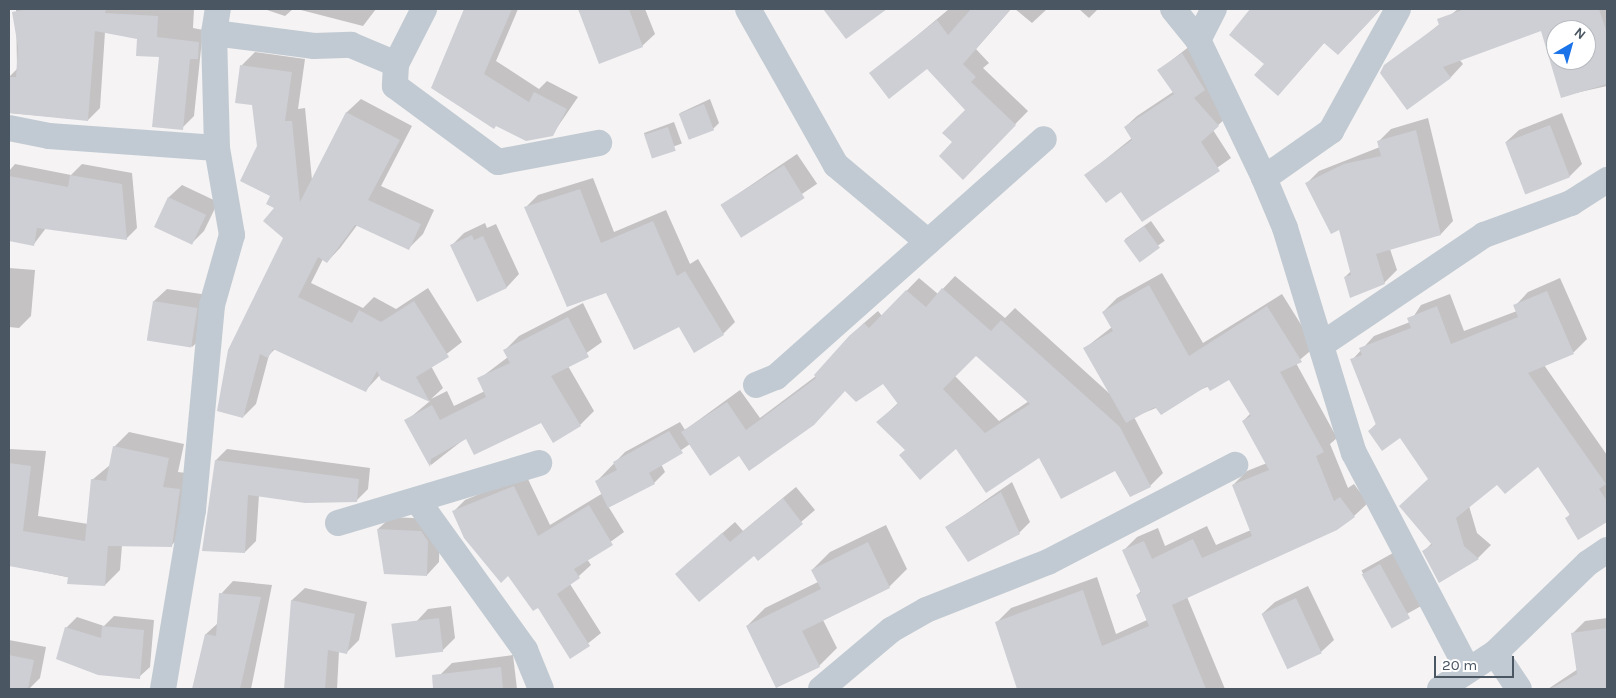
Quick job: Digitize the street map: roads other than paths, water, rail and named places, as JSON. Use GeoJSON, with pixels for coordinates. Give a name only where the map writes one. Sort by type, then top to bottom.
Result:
{"type":"FeatureCollection","features":[{"type":"Feature","properties":{"kind":"street"},"geometry":{"type":"LineString","coordinates":[[424,9],[396,64],[395,86],[498,162],[599,143]]}},
{"type":"Feature","properties":{"kind":"street"},"geometry":{"type":"LineString","coordinates":[[748,9],[836,165],[928,242]]}},
{"type":"Feature","properties":{"kind":"street"},"geometry":{"type":"LineString","coordinates":[[1173,9],[1198,40],[1264,178],[1321,345],[1354,453],[1468,670]]}},
{"type":"Feature","properties":{"kind":"street"},"geometry":{"type":"LineString","coordinates":[[1198,40],[1214,9]]}},
{"type":"Feature","properties":{"kind":"street"},"geometry":{"type":"LineString","coordinates":[[1264,178],[1331,132],[1398,9]]}},
{"type":"Feature","properties":{"kind":"street"},"geometry":{"type":"LineString","coordinates":[[163,689],[192,510],[212,305],[232,235],[217,148],[216,21],[314,46],[351,45],[396,64]]}},
{"type":"Feature","properties":{"kind":"street"},"geometry":{"type":"LineString","coordinates":[[9,128],[50,136],[217,148]]}},
{"type":"Feature","properties":{"kind":"street"},"geometry":{"type":"LineString","coordinates":[[756,385],[776,377],[1044,139]]}},
{"type":"Feature","properties":{"kind":"street"},"geometry":{"type":"LineString","coordinates":[[1321,345],[1484,235],[1571,203],[1607,180]]}},
{"type":"Feature","properties":{"kind":"street"},"geometry":{"type":"LineString","coordinates":[[338,523],[539,463]]}},
{"type":"Feature","properties":{"kind":"street"},"geometry":{"type":"LineString","coordinates":[[821,689],[890,630],[926,610],[1048,562],[1235,465]]}},
{"type":"Feature","properties":{"kind":"street"},"geometry":{"type":"LineString","coordinates":[[417,500],[525,650],[541,689]]}},
{"type":"Feature","properties":{"kind":"street"},"geometry":{"type":"LineString","coordinates":[[1440,689],[1495,653],[1588,562],[1607,550]]}},
{"type":"Feature","properties":{"kind":"street"},"geometry":{"type":"LineString","coordinates":[[1495,653],[1519,689]]}}]}
